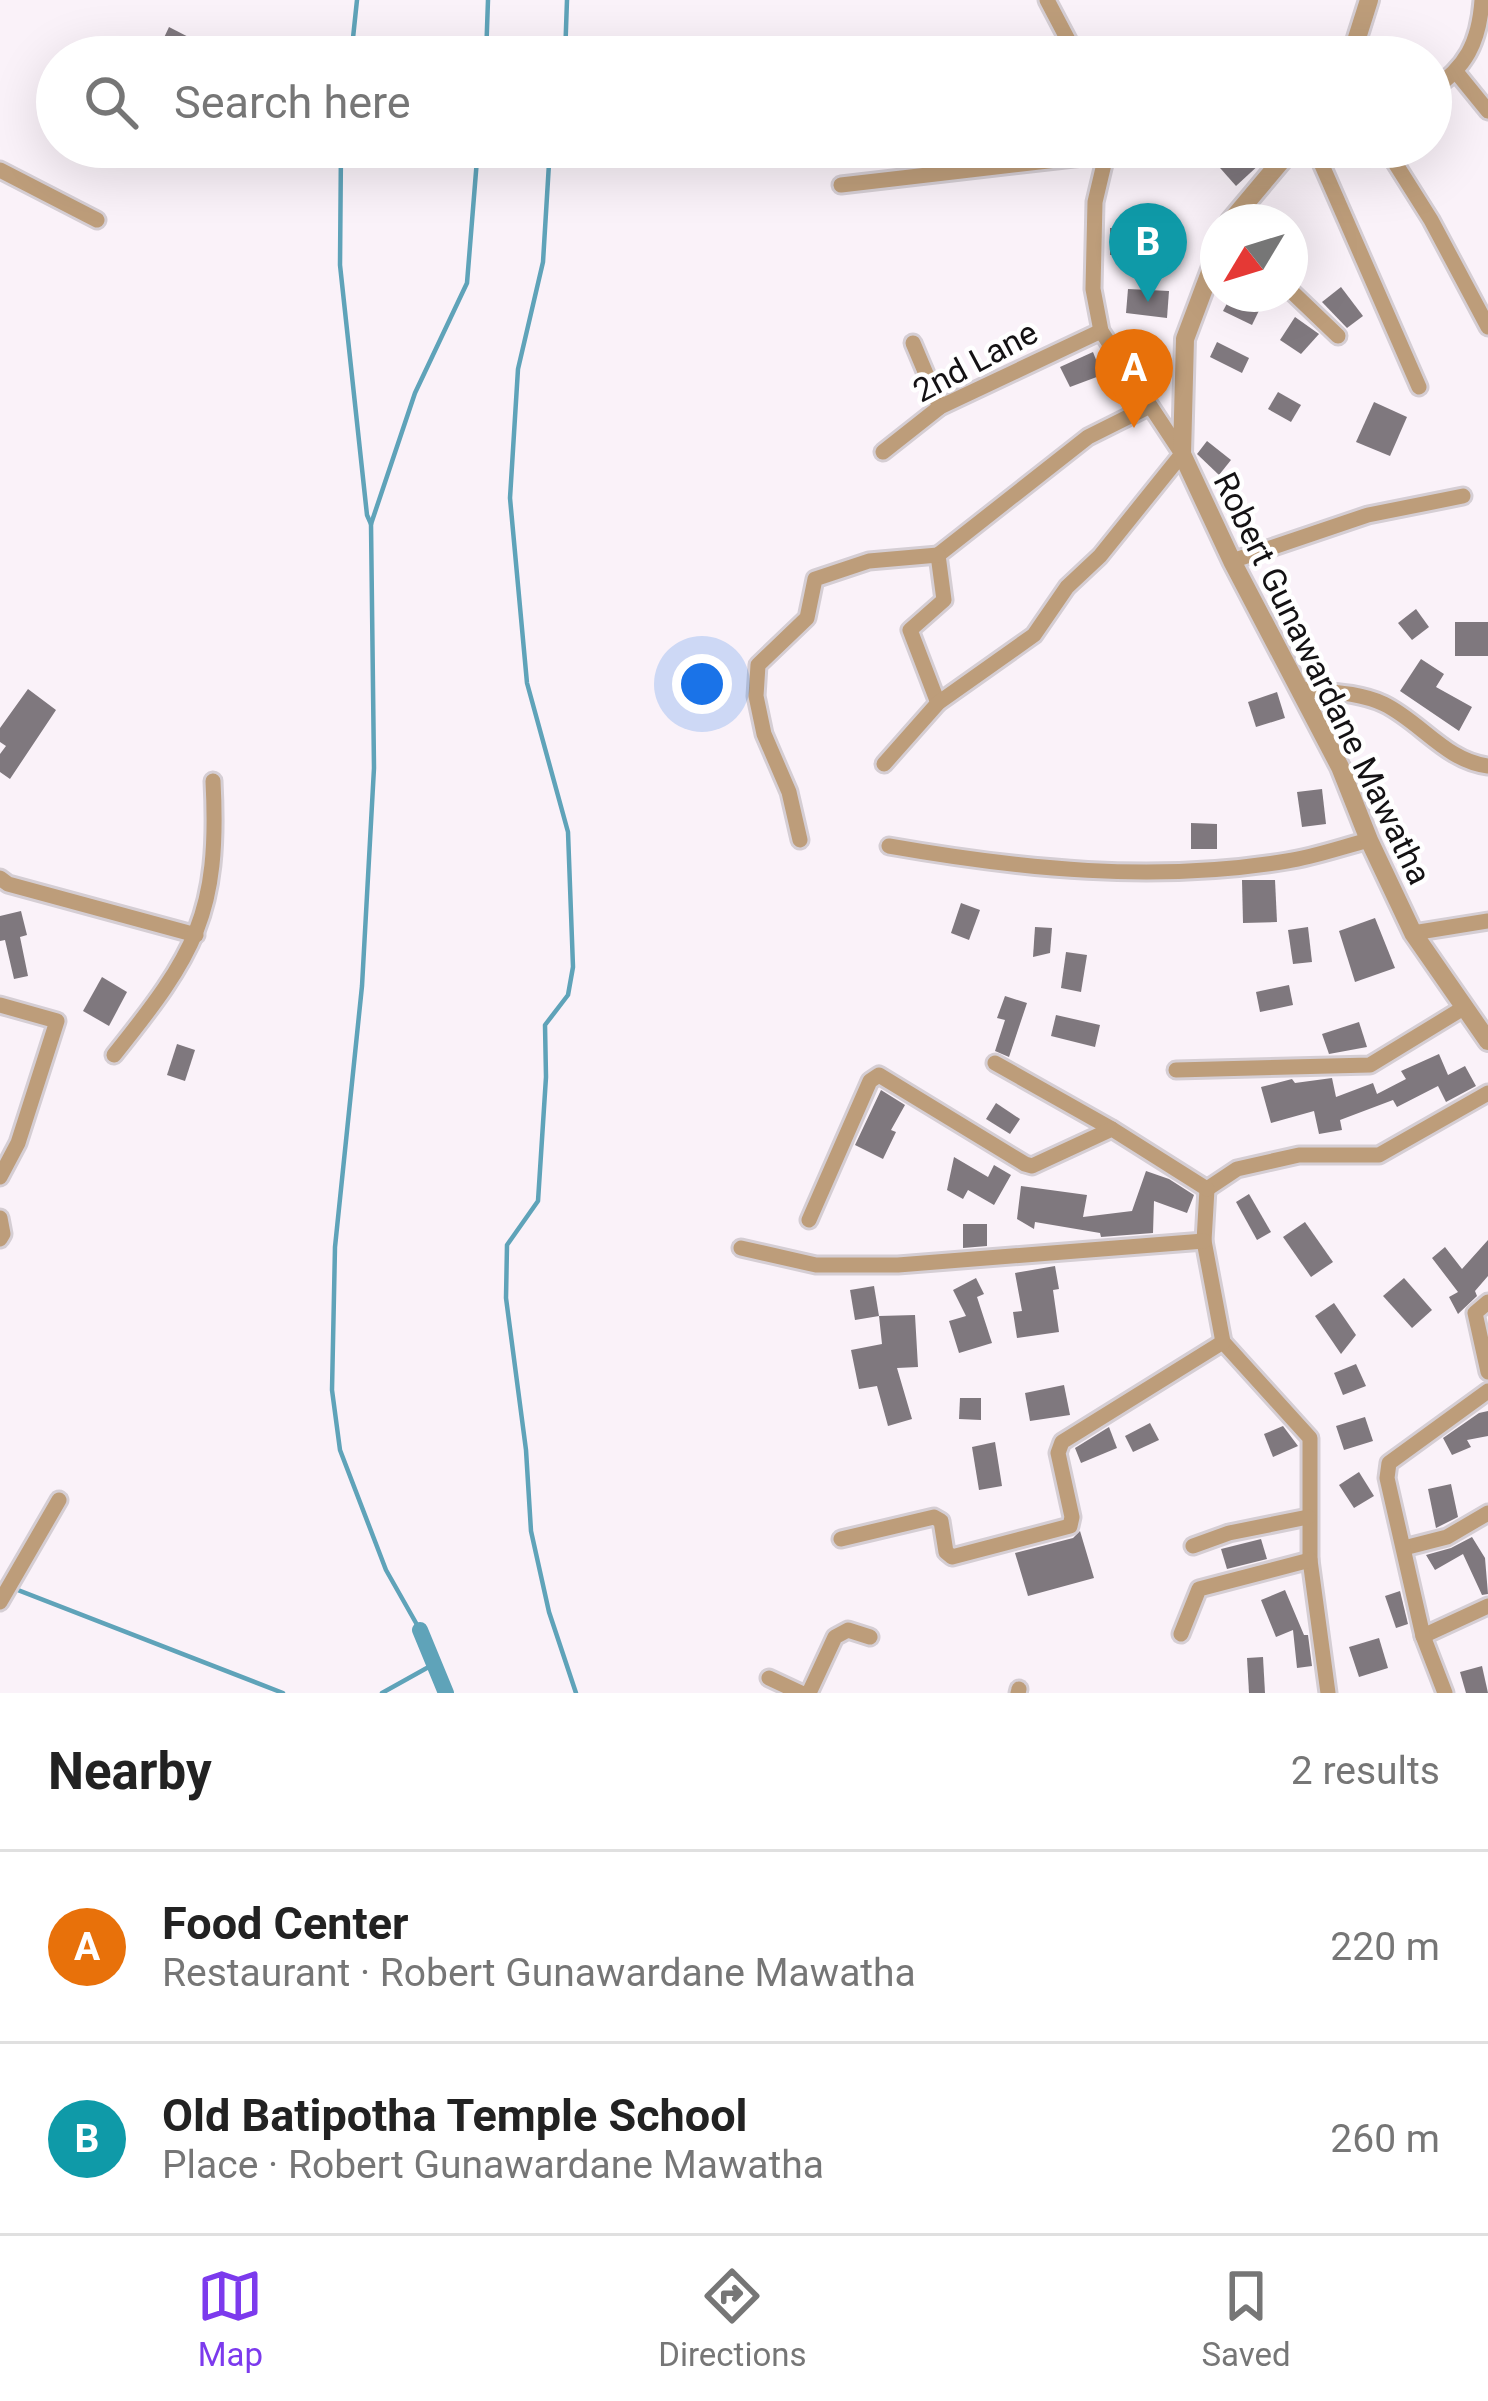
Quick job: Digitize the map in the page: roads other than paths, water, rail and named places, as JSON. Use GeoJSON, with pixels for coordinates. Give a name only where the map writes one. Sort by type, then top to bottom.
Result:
{"type":"FeatureCollection","features":[{"type":"Feature","properties":{"kind":"street"},"geometry":{"type":"LineString","coordinates":[[1047,0],[1066,36]]}},
{"type":"Feature","properties":{"kind":"street"},"geometry":{"type":"LineString","coordinates":[[1358,36],[1369,0]]}},
{"type":"Feature","properties":{"kind":"street"},"geometry":{"type":"LineString","coordinates":[[1452,77],[1471,50],[1482,0]]}},
{"type":"Feature","properties":{"kind":"street"},"geometry":{"type":"LineString","coordinates":[[1457,74],[1488,111]]}},
{"type":"Feature","properties":{"kind":"street"},"geometry":{"type":"LineString","coordinates":[[842,184],[968,168]]}},
{"type":"Feature","properties":{"kind":"street"},"geometry":{"type":"LineString","coordinates":[[884,764],[938,703],[1034,635],[1067,586],[1100,556],[1182,454],[1101,331],[1093,289],[1095,202],[1104,168]]}},
{"type":"Feature","properties":{"kind":"street"},"geometry":{"type":"LineString","coordinates":[[1245,204],[1275,168]]}},
{"type":"Feature","properties":{"kind":"street"},"geometry":{"type":"LineString","coordinates":[[1323,168],[1419,387]]}},
{"type":"Feature","properties":{"kind":"street"},"geometry":{"type":"LineString","coordinates":[[1398,168],[1488,327]]}},
{"type":"Feature","properties":{"kind":"street"},"geometry":{"type":"LineString","coordinates":[[0,170],[97,220]]}},
{"type":"Feature","properties":{"kind":"street","name":"Robert Gunawardane Mawatha"},"geometry":{"type":"LineString","coordinates":[[1200,299],[1185,339],[1182,454],[1232,561],[1340,766],[1413,933],[1488,1041]]}},
{"type":"Feature","properties":{"kind":"street"},"geometry":{"type":"LineString","coordinates":[[1308,307],[1338,336]]}},
{"type":"Feature","properties":{"kind":"street","name":"2nd Lane"},"geometry":{"type":"LineString","coordinates":[[883,452],[940,407],[1101,331]]}},
{"type":"Feature","properties":{"kind":"street"},"geometry":{"type":"LineString","coordinates":[[913,343],[940,407]]}},
{"type":"Feature","properties":{"kind":"street"},"geometry":{"type":"LineString","coordinates":[[800,840],[756,696],[758,664],[808,618],[815,579],[869,560],[938,555],[1088,436],[1150,406]]}},
{"type":"Feature","properties":{"kind":"street"},"geometry":{"type":"LineString","coordinates":[[1232,561],[1368,515],[1463,496]]}},
{"type":"Feature","properties":{"kind":"street"},"geometry":{"type":"LineString","coordinates":[[938,555],[944,600],[910,630],[938,703]]}},
{"type":"Feature","properties":{"kind":"street"},"geometry":{"type":"LineString","coordinates":[[1300,689],[1352,694],[1385,705],[1468,764],[1488,766]]}},
{"type":"Feature","properties":{"kind":"street"},"geometry":{"type":"LineString","coordinates":[[114,1054],[166,989],[196,935],[211,892],[213,781]]}},
{"type":"Feature","properties":{"kind":"street"},"geometry":{"type":"LineString","coordinates":[[889,846],[1006,866],[1085,871],[1288,861],[1369,841]]}},
{"type":"Feature","properties":{"kind":"street"},"geometry":{"type":"LineString","coordinates":[[0,878],[196,935]]}},
{"type":"Feature","properties":{"kind":"street"},"geometry":{"type":"LineString","coordinates":[[1413,933],[1488,920]]}},
{"type":"Feature","properties":{"kind":"street"},"geometry":{"type":"LineString","coordinates":[[0,1005],[57,1021],[18,1143],[0,1177]]}},
{"type":"Feature","properties":{"kind":"street"},"geometry":{"type":"LineString","coordinates":[[1177,1070],[1370,1065],[1465,1007]]}},
{"type":"Feature","properties":{"kind":"street"},"geometry":{"type":"LineString","coordinates":[[995,1063],[1207,1189]]}},
{"type":"Feature","properties":{"kind":"street"},"geometry":{"type":"LineString","coordinates":[[809,1220],[870,1081],[880,1075],[1031,1166],[1112,1129]]}},
{"type":"Feature","properties":{"kind":"street"},"geometry":{"type":"LineString","coordinates":[[1207,1189],[1237,1169],[1299,1155],[1379,1155],[1488,1093]]}},
{"type":"Feature","properties":{"kind":"street"},"geometry":{"type":"LineString","coordinates":[[1207,1189],[1204,1241],[1223,1342],[1310,1438],[1310,1560],[1328,1693]]}},
{"type":"Feature","properties":{"kind":"street"},"geometry":{"type":"LineString","coordinates":[[0,1218],[0,1239]]}},
{"type":"Feature","properties":{"kind":"street"},"geometry":{"type":"LineString","coordinates":[[741,1248],[816,1265],[898,1265],[1204,1241]]}},
{"type":"Feature","properties":{"kind":"street"},"geometry":{"type":"LineString","coordinates":[[1488,1302],[1475,1313],[1488,1372]]}},
{"type":"Feature","properties":{"kind":"street"},"geometry":{"type":"LineString","coordinates":[[842,1539],[934,1517],[941,1521],[946,1552],[952,1557],[1070,1526],[1058,1453],[1062,1442],[1223,1342]]}},
{"type":"Feature","properties":{"kind":"street"},"geometry":{"type":"LineString","coordinates":[[1444,1693],[1424,1636],[1387,1478],[1389,1463],[1488,1391]]}},
{"type":"Feature","properties":{"kind":"street"},"geometry":{"type":"LineString","coordinates":[[0,1602],[59,1500]]}},
{"type":"Feature","properties":{"kind":"street"},"geometry":{"type":"LineString","coordinates":[[1404,1548],[1448,1537],[1488,1513]]}},
{"type":"Feature","properties":{"kind":"street"},"geometry":{"type":"LineString","coordinates":[[1193,1546],[1229,1533],[1308,1517]]}},
{"type":"Feature","properties":{"kind":"street"},"geometry":{"type":"LineString","coordinates":[[1181,1634],[1199,1589],[1310,1560]]}},
{"type":"Feature","properties":{"kind":"street"},"geometry":{"type":"LineString","coordinates":[[1424,1636],[1488,1606]]}},
{"type":"Feature","properties":{"kind":"street"},"geometry":{"type":"LineString","coordinates":[[769,1678],[805,1693],[836,1637],[848,1630],[870,1636]]}},
{"type":"Feature","properties":{"kind":"waterway"},"geometry":{"type":"LineString","coordinates":[[353,36],[357,0]]}},
{"type":"Feature","properties":{"kind":"waterway"},"geometry":{"type":"LineString","coordinates":[[487,36],[488,0]]}},
{"type":"Feature","properties":{"kind":"waterway"},"geometry":{"type":"LineString","coordinates":[[566,36],[567,0]]}},
{"type":"Feature","properties":{"kind":"waterway"},"geometry":{"type":"LineString","coordinates":[[341,168],[340,265],[371,524]]}},
{"type":"Feature","properties":{"kind":"waterway"},"geometry":{"type":"LineString","coordinates":[[420,1630],[386,1570],[340,1450],[332,1390],[335,1247],[362,986],[374,768],[371,524],[415,393],[467,283],[476,168]]}},
{"type":"Feature","properties":{"kind":"waterway"},"geometry":{"type":"LineString","coordinates":[[549,168],[543,262],[518,369],[510,498],[527,683],[568,832],[573,967],[568,995],[545,1025],[538,1201],[507,1245],[506,1298],[526,1450],[531,1531],[549,1612],[576,1693]]}},
{"type":"Feature","properties":{"kind":"waterway"},"geometry":{"type":"LineString","coordinates":[[0,1583],[283,1693]]}},
{"type":"Feature","properties":{"kind":"waterway"},"geometry":{"type":"LineString","coordinates":[[420,1630],[446,1693]]}},
{"type":"Feature","properties":{"kind":"waterway"},"geometry":{"type":"LineString","coordinates":[[382,1693],[434,1664]]}},
{"type":"Feature","properties":{"kind":"place","name":"Old Batipotha Temple School"},"geometry":{"type":"Point","coordinates":[1148,302]}},
{"type":"Feature","properties":{"kind":"place","name":"Food Center"},"geometry":{"type":"Point","coordinates":[1134,428]}}]}
